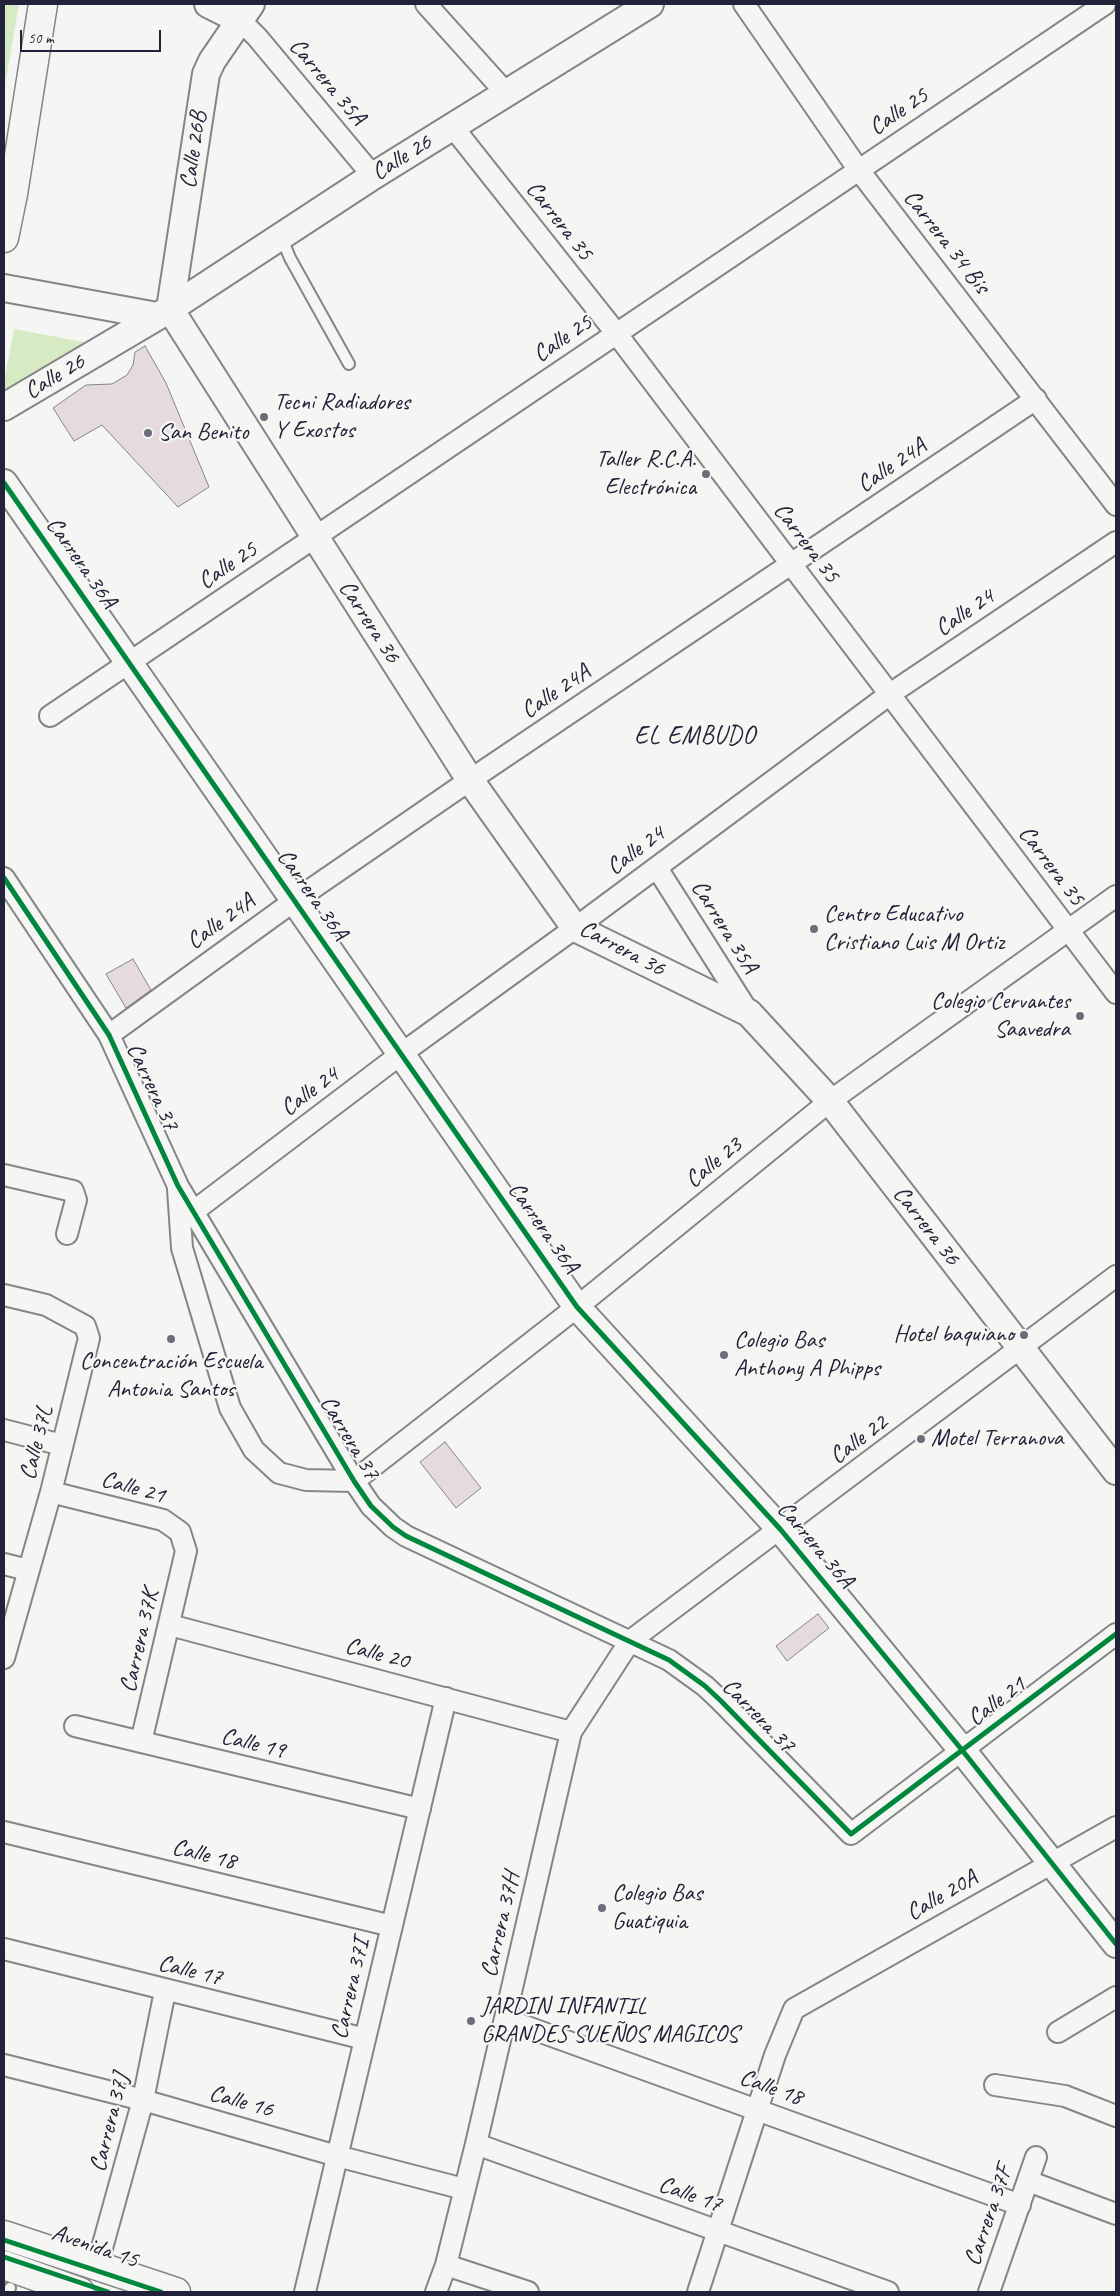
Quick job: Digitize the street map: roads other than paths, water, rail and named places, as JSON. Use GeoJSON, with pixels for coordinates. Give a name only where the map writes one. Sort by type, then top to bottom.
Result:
{"type":"FeatureCollection","features":[{"type":"Feature","properties":{"kind":"main road"},"geometry":{"type":"LineString","coordinates":[[4,238],[13,194],[43,4]]}},
{"type":"Feature","properties":{"kind":"main road","name":"Avenida 15"},"geometry":{"type":"LineString","coordinates":[[4,2234],[176,2292]]}},
{"type":"Feature","properties":{"kind":"main road","name":"Avenida 15"},"geometry":{"type":"LineString","coordinates":[[7,2282],[80,2292]]}},
{"type":"Feature","properties":{"kind":"street"},"geometry":{"type":"LineString","coordinates":[[208,4],[246,12]]}},
{"type":"Feature","properties":{"kind":"street"},"geometry":{"type":"LineString","coordinates":[[426,4],[506,93]]}},
{"type":"Feature","properties":{"kind":"street","name":"Calle 26"},"geometry":{"type":"LineString","coordinates":[[4,407],[164,312],[373,176],[650,4]]}},
{"type":"Feature","properties":{"kind":"street","name":"Carrera 34 Bis"},"geometry":{"type":"LineString","coordinates":[[744,4],[858,169],[1116,505]]}},
{"type":"Feature","properties":{"kind":"street","name":"Calle 25"},"geometry":{"type":"LineString","coordinates":[[50,716],[1105,4]]}},
{"type":"Feature","properties":{"kind":"street","name":"Carrera 35A"},"geometry":{"type":"LineString","coordinates":[[246,12],[257,37],[373,176]]}},
{"type":"Feature","properties":{"kind":"street","name":"Calle 26B"},"geometry":{"type":"LineString","coordinates":[[164,312],[203,88],[212,61],[246,12]]}},
{"type":"Feature","properties":{"kind":"street","name":"Carrera 35"},"geometry":{"type":"LineString","coordinates":[[452,126],[616,333],[1116,993]]}},
{"type":"Feature","properties":{"kind":"street"},"geometry":{"type":"LineString","coordinates":[[4,288],[164,312]]}},
{"type":"Feature","properties":{"kind":"street","name":"Carrera 36"},"geometry":{"type":"LineString","coordinates":[[164,312],[316,538],[470,780],[575,928],[749,1013],[830,1101],[1116,1471]]}},
{"type":"Feature","properties":{"kind":"street","name":"Calle 24A"},"geometry":{"type":"LineString","coordinates":[[109,1034],[294,901],[470,780],[1036,399]]}},
{"type":"Feature","properties":{"kind":"street","name":"Carrera 36A"},"geometry":{"type":"LineString","coordinates":[[4,483],[577,1308],[781,1530],[962,1750],[1116,1944]]}},
{"type":"Feature","properties":{"kind":"street","name":"Calle 24"},"geometry":{"type":"LineString","coordinates":[[194,1211],[401,1054],[657,868],[890,694],[1116,542]]}},
{"type":"Feature","properties":{"kind":"street","name":"Carrera 35A"},"geometry":{"type":"LineString","coordinates":[[657,868],[749,1013]]}},
{"type":"Feature","properties":{"kind":"street","name":"Carrera 37"},"geometry":{"type":"LineString","coordinates":[[4,878],[109,1034],[178,1186],[354,1481],[371,1506],[393,1527],[406,1536],[670,1660],[705,1686],[851,1834]]}},
{"type":"Feature","properties":{"kind":"street","name":"Calle 23"},"geometry":{"type":"LineString","coordinates":[[354,1481],[577,1308],[830,1101],[1116,896]]}},
{"type":"Feature","properties":{"kind":"street"},"geometry":{"type":"LineString","coordinates":[[4,1175],[73,1192],[76,1200],[67,1234]]}},
{"type":"Feature","properties":{"kind":"street"},"geometry":{"type":"LineString","coordinates":[[178,1186],[182,1248],[230,1408],[254,1450],[278,1473],[306,1480],[354,1481]]}},
{"type":"Feature","properties":{"kind":"street","name":"Calle 22"},"geometry":{"type":"LineString","coordinates":[[630,1641],[781,1530],[1116,1276]]}},
{"type":"Feature","properties":{"kind":"street","name":"Calle 37L"},"geometry":{"type":"LineString","coordinates":[[4,1295],[46,1305],[84,1326],[89,1338],[51,1492],[4,1658]]}},
{"type":"Feature","properties":{"kind":"street"},"geometry":{"type":"LineString","coordinates":[[4,1430],[62,1445]]}},
{"type":"Feature","properties":{"kind":"street","name":"Calle 21"},"geometry":{"type":"LineString","coordinates":[[51,1492],[163,1520],[180,1532],[186,1551]]}},
{"type":"Feature","properties":{"kind":"street","name":"Carrera 37K"},"geometry":{"type":"LineString","coordinates":[[141,1742],[186,1551]]}},
{"type":"Feature","properties":{"kind":"street"},"geometry":{"type":"LineString","coordinates":[[4,1564],[28,1570]]}},
{"type":"Feature","properties":{"kind":"street","name":"Calle 20"},"geometry":{"type":"LineString","coordinates":[[170,1625],[571,1732]]}},
{"type":"Feature","properties":{"kind":"street","name":"Calle 21"},"geometry":{"type":"LineString","coordinates":[[851,1834],[1116,1634]]}},
{"type":"Feature","properties":{"kind":"street","name":"Carrera 37H"},"geometry":{"type":"LineString","coordinates":[[436,2292],[446,2265],[476,2144],[571,1732],[630,1641]]}},
{"type":"Feature","properties":{"kind":"street","name":"Carrera 37I"},"geometry":{"type":"LineString","coordinates":[[305,2292],[446,1698]]}},
{"type":"Feature","properties":{"kind":"street","name":"Calle 19"},"geometry":{"type":"LineString","coordinates":[[75,1726],[420,1809]]}},
{"type":"Feature","properties":{"kind":"street","name":"Calle 20A"},"geometry":{"type":"LineString","coordinates":[[757,2110],[794,2009],[1050,1862],[1116,1827]]}},
{"type":"Feature","properties":{"kind":"street","name":"Calle 18"},"geometry":{"type":"LineString","coordinates":[[4,1832],[392,1926]]}},
{"type":"Feature","properties":{"kind":"street","name":"Calle 17"},"geometry":{"type":"LineString","coordinates":[[4,1949],[165,1991],[365,2039]]}},
{"type":"Feature","properties":{"kind":"street","name":"Carrera 37J"},"geometry":{"type":"LineString","coordinates":[[97,2266],[143,2100],[165,1991]]}},
{"type":"Feature","properties":{"kind":"street"},"geometry":{"type":"LineString","coordinates":[[1058,2032],[1116,1997]]}},
{"type":"Feature","properties":{"kind":"street","name":"Calle 18"},"geometry":{"type":"LineString","coordinates":[[505,2019],[1020,2205]]}},
{"type":"Feature","properties":{"kind":"street","name":"Calle 16"},"geometry":{"type":"LineString","coordinates":[[4,2065],[143,2100],[337,2156],[464,2189]]}},
{"type":"Feature","properties":{"kind":"street"},"geometry":{"type":"LineString","coordinates":[[995,2085],[1065,2096],[1111,2108]]}},
{"type":"Feature","properties":{"kind":"street"},"geometry":{"type":"LineString","coordinates":[[698,2292],[757,2110]]}},
{"type":"Feature","properties":{"kind":"street","name":"Calle 17"},"geometry":{"type":"LineString","coordinates":[[476,2144],[888,2292]]}},
{"type":"Feature","properties":{"kind":"street","name":"Carrera 37F"},"geometry":{"type":"LineString","coordinates":[[989,2292],[1036,2157]]}},
{"type":"Feature","properties":{"kind":"street"},"geometry":{"type":"LineString","coordinates":[[1028,2181],[1116,2214]]}},
{"type":"Feature","properties":{"kind":"street"},"geometry":{"type":"LineString","coordinates":[[446,2265],[528,2292]]}},
{"type":"Feature","properties":{"kind":"lane"},"geometry":{"type":"LineString","coordinates":[[281,235],[290,258],[349,364]]}},
{"type":"Feature","properties":{"kind":"place","name":"Tecni Radiadores Y Exostos"},"geometry":{"type":"Point","coordinates":[264,417]}},
{"type":"Feature","properties":{"kind":"place","name":"San Benito"},"geometry":{"type":"Point","coordinates":[148,433]}},
{"type":"Feature","properties":{"kind":"place","name":"Taller R.C.A. Electrónica"},"geometry":{"type":"Point","coordinates":[706,474]}},
{"type":"Feature","properties":{"kind":"place","name":"Centro Educativo Cristiano Luis M Ortiz"},"geometry":{"type":"Point","coordinates":[814,929]}},
{"type":"Feature","properties":{"kind":"place","name":"Colegio Cervantes Saavedra"},"geometry":{"type":"Point","coordinates":[1080,1016]}},
{"type":"Feature","properties":{"kind":"place","name":"Hotel baquiano"},"geometry":{"type":"Point","coordinates":[1024,1335]}},
{"type":"Feature","properties":{"kind":"place","name":"Concentración Escuela Antonia Santos"},"geometry":{"type":"Point","coordinates":[171,1339]}},
{"type":"Feature","properties":{"kind":"place","name":"Colegio Bas Anthony A Phipps"},"geometry":{"type":"Point","coordinates":[724,1355]}},
{"type":"Feature","properties":{"kind":"place","name":"Motel Terranova"},"geometry":{"type":"Point","coordinates":[921,1439]}},
{"type":"Feature","properties":{"kind":"place","name":"Colegio Bas Guatiquia"},"geometry":{"type":"Point","coordinates":[602,1908]}},
{"type":"Feature","properties":{"kind":"place","name":"JARDIN INFANTIL GRANDES SUEÑOS MAGICOS"},"geometry":{"type":"Point","coordinates":[471,2021]}},
{"type":"Feature","properties":{"kind":"district","name":"EL EMBUDO"},"geometry":{"type":"Point","coordinates":[695,736]}}]}
